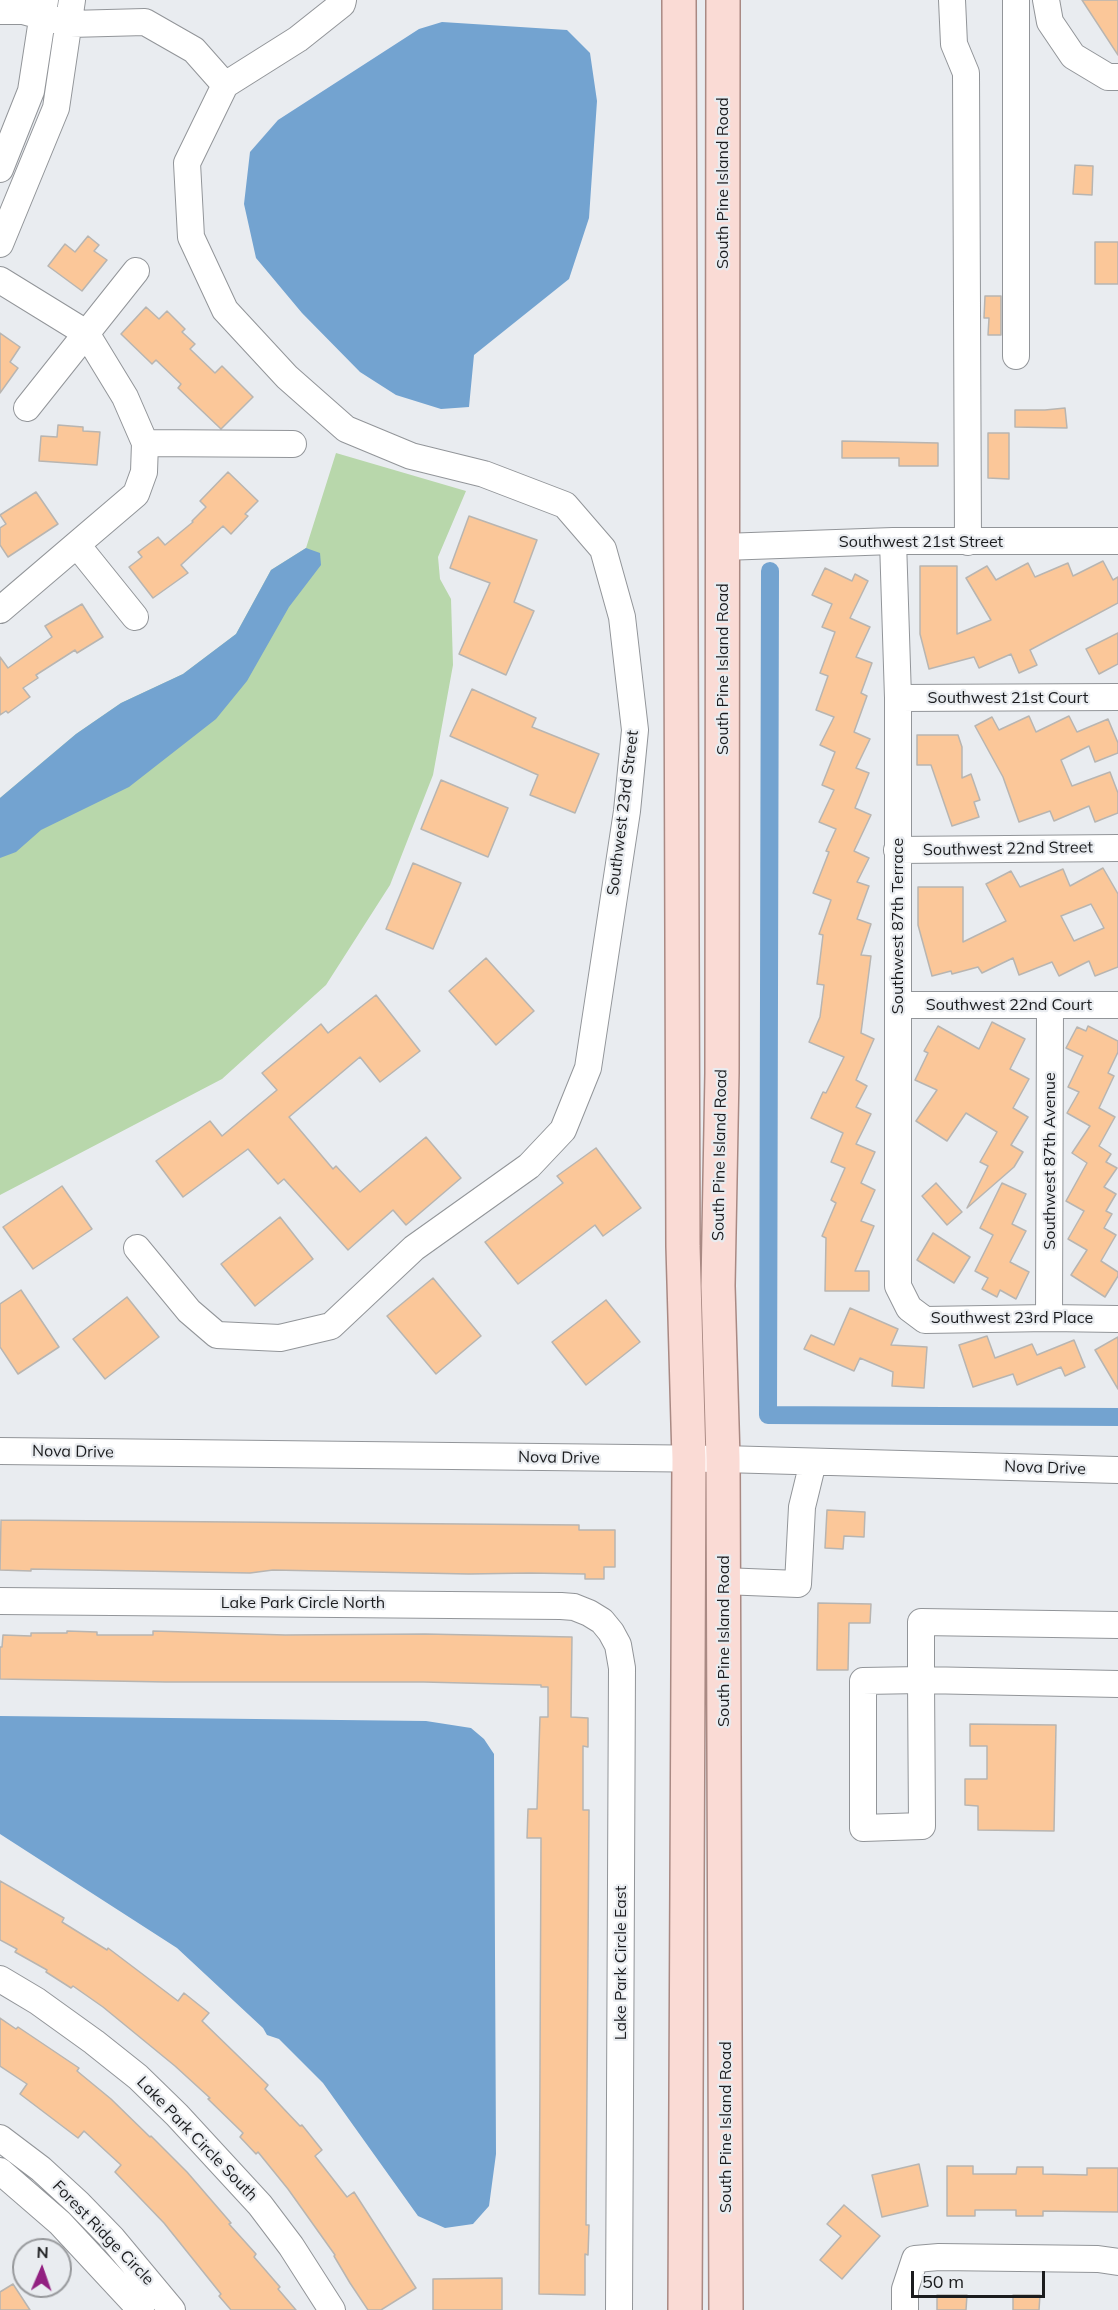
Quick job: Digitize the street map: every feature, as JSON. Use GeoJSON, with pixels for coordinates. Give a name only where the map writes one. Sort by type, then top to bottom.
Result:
{"type":"FeatureCollection","features":[{"type":"Feature","properties":{"kind":"main road"},"geometry":{"type":"LineString","coordinates":[[679,0],[683,1246],[689,1459],[685,2310]]}},
{"type":"Feature","properties":{"kind":"main road","name":"South Pine Island Road"},"geometry":{"type":"LineString","coordinates":[[723,0],[722,1073],[718,1286],[723,1460],[726,2310]]}},
{"type":"Feature","properties":{"kind":"street"},"geometry":{"type":"LineString","coordinates":[[0,11],[44,8],[145,22],[194,50],[225,85],[298,39],[342,4],[343,0]]}},
{"type":"Feature","properties":{"kind":"street"},"geometry":{"type":"LineString","coordinates":[[952,0],[954,44],[966,73],[968,542]]}},
{"type":"Feature","properties":{"kind":"street"},"geometry":{"type":"LineString","coordinates":[[1016,0],[1016,356]]}},
{"type":"Feature","properties":{"kind":"street"},"geometry":{"type":"LineString","coordinates":[[1046,0],[1050,22],[1073,56],[1108,77],[1118,77]]}},
{"type":"Feature","properties":{"kind":"street"},"geometry":{"type":"LineString","coordinates":[[0,169],[31,92],[44,8]]}},
{"type":"Feature","properties":{"kind":"street"},"geometry":{"type":"LineString","coordinates":[[0,244],[56,108],[71,12]]}},
{"type":"Feature","properties":{"kind":"street","name":"Southwest 23rd Street"},"geometry":{"type":"LineString","coordinates":[[137,1248],[189,1311],[217,1335],[280,1338],[331,1326],[414,1248],[529,1166],[563,1130],[588,1068],[627,811],[635,730],[622,617],[603,549],[565,505],[484,474],[411,456],[346,429],[287,377],[225,310],[191,237],[188,163],[225,85]]}},
{"type":"Feature","properties":{"kind":"street"},"geometry":{"type":"LineString","coordinates":[[27,408],[136,271]]}},
{"type":"Feature","properties":{"kind":"street"},"geometry":{"type":"LineString","coordinates":[[0,280],[86,333],[125,397],[145,443],[144,472],[136,494],[1,608]]}},
{"type":"Feature","properties":{"kind":"street"},"geometry":{"type":"LineString","coordinates":[[145,443],[293,444]]}},
{"type":"Feature","properties":{"kind":"street","name":"Southwest 21st Street"},"geometry":{"type":"LineString","coordinates":[[723,547],[893,541],[1118,541]]}},
{"type":"Feature","properties":{"kind":"street","name":"Southwest 87th Terrace"},"geometry":{"type":"LineString","coordinates":[[893,541],[898,698],[898,1286],[909,1308]]}},
{"type":"Feature","properties":{"kind":"street"},"geometry":{"type":"LineString","coordinates":[[76,545],[135,617]]}},
{"type":"Feature","properties":{"kind":"street","name":"Southwest 21st Court"},"geometry":{"type":"LineString","coordinates":[[898,698],[1118,697]]}},
{"type":"Feature","properties":{"kind":"street","name":"Southwest 22nd Street"},"geometry":{"type":"LineString","coordinates":[[897,850],[1118,848]]}},
{"type":"Feature","properties":{"kind":"street","name":"Southwest 22nd Court"},"geometry":{"type":"LineString","coordinates":[[899,1005],[1118,1005]]}},
{"type":"Feature","properties":{"kind":"street","name":"Southwest 87th Avenue"},"geometry":{"type":"LineString","coordinates":[[1049,1318],[1050,1005]]}},
{"type":"Feature","properties":{"kind":"street","name":"Southwest 23rd Place"},"geometry":{"type":"LineString","coordinates":[[909,1308],[925,1320],[1118,1319]]}},
{"type":"Feature","properties":{"kind":"street","name":"Nova Drive"},"geometry":{"type":"LineString","coordinates":[[0,1451],[689,1459],[1118,1470]]}},
{"type":"Feature","properties":{"kind":"street"},"geometry":{"type":"LineString","coordinates":[[723,1581],[798,1584],[802,1506],[813,1462]]}},
{"type":"Feature","properties":{"kind":"street","name":"Lake Park Circle North"},"geometry":{"type":"LineString","coordinates":[[0,1601],[561,1606],[581,1610],[602,1622]]}},
{"type":"Feature","properties":{"kind":"street","name":"Lake Park Circle East"},"geometry":{"type":"LineString","coordinates":[[602,1622],[618,1645],[622,1668],[619,2310]]}},
{"type":"Feature","properties":{"kind":"street"},"geometry":{"type":"LineString","coordinates":[[1118,1625],[921,1622],[921,1680],[922,1826],[863,1828],[863,1681],[921,1680],[1118,1684]]}},
{"type":"Feature","properties":{"kind":"street","name":"Lake Park Circle South"},"geometry":{"type":"LineString","coordinates":[[0,1979],[37,2001],[94,2042],[138,2077],[177,2115],[260,2205],[291,2246],[332,2310]]}},
{"type":"Feature","properties":{"kind":"street","name":"Forest Ridge Circle"},"geometry":{"type":"LineString","coordinates":[[0,2138],[41,2169],[78,2203],[112,2238],[172,2310]]}},
{"type":"Feature","properties":{"kind":"street","name":"Forest Ridge Circle"},"geometry":{"type":"LineString","coordinates":[[0,2171],[60,2223],[141,2310]]}},
{"type":"Feature","properties":{"kind":"street"},"geometry":{"type":"LineString","coordinates":[[905,2310],[905,2289],[915,2259],[1098,2259],[1118,2262]]}},
{"type":"Feature","properties":{"kind":"green space"},"geometry":{"type":"Polygon","coordinates":[[[336,453],[466,491],[438,557],[440,579],[451,599],[453,665],[433,775],[390,885],[326,985],[222,1079],[0,1195],[0,798],[76,734],[121,703],[183,674],[236,634],[271,570],[306,548],[336,453]]]}},
{"type":"Feature","properties":{"kind":"water"},"geometry":{"type":"Polygon","coordinates":[[[442,22],[567,30],[590,53],[597,101],[589,218],[569,279],[474,355],[469,407],[441,409],[396,395],[360,372],[302,313],[256,258],[244,204],[250,152],[278,120],[419,29],[442,22]]]}},
{"type":"Feature","properties":{"kind":"water"},"geometry":{"type":"Polygon","coordinates":[[[306,548],[320,553],[321,565],[289,607],[247,681],[216,719],[129,787],[41,830],[16,852],[0,858],[0,798],[76,734],[121,703],[183,674],[236,634],[271,570],[306,548]]]}},
{"type":"Feature","properties":{"kind":"water"},"geometry":{"type":"Polygon","coordinates":[[[0,1716],[426,1721],[471,1728],[484,1739],[494,1754],[496,2154],[489,2206],[473,2224],[445,2228],[418,2216],[323,2083],[279,2039],[267,2035],[263,2028],[177,1948],[0,1834],[0,1716]]]}},
{"type":"Feature","properties":{"kind":"building"},"geometry":{"type":"Polygon","coordinates":[[[1082,0],[1118,0],[1118,55],[1082,0]]]}},
{"type":"Feature","properties":{"kind":"building"},"geometry":{"type":"Polygon","coordinates":[[[1075,165],[1093,166],[1092,195],[1073,194],[1075,165]]]}},
{"type":"Feature","properties":{"kind":"building"},"geometry":{"type":"Polygon","coordinates":[[[88,236],[99,245],[94,251],[107,260],[82,291],[48,266],[65,244],[75,252],[88,236]]]}},
{"type":"Feature","properties":{"kind":"building"},"geometry":{"type":"Polygon","coordinates":[[[1095,242],[1118,242],[1118,284],[1095,284],[1095,242]]]}},
{"type":"Feature","properties":{"kind":"building"},"geometry":{"type":"Polygon","coordinates":[[[985,296],[1001,296],[1001,335],[988,335],[989,318],[984,318],[985,296]]]}},
{"type":"Feature","properties":{"kind":"building"},"geometry":{"type":"Polygon","coordinates":[[[146,307],[159,319],[167,311],[185,329],[182,332],[195,344],[190,349],[215,373],[222,366],[253,397],[221,429],[178,388],[181,384],[156,360],[152,364],[121,334],[146,307]]]}},
{"type":"Feature","properties":{"kind":"building"},"geometry":{"type":"Polygon","coordinates":[[[0,333],[20,347],[10,362],[18,368],[0,393],[0,333]]]}},
{"type":"Feature","properties":{"kind":"building"},"geometry":{"type":"Polygon","coordinates":[[[1065,408],[1067,428],[1015,427],[1015,410],[1065,408]]]}},
{"type":"Feature","properties":{"kind":"building"},"geometry":{"type":"Polygon","coordinates":[[[58,425],[83,427],[83,431],[100,432],[97,465],[39,461],[41,436],[57,437],[58,425]]]}},
{"type":"Feature","properties":{"kind":"building"},"geometry":{"type":"Polygon","coordinates":[[[988,433],[1009,433],[1009,479],[988,478],[988,433]]]}},
{"type":"Feature","properties":{"kind":"building"},"geometry":{"type":"Polygon","coordinates":[[[842,441],[938,443],[938,466],[899,466],[899,458],[842,458],[842,441]]]}},
{"type":"Feature","properties":{"kind":"building"},"geometry":{"type":"Polygon","coordinates":[[[228,472],[258,501],[245,514],[248,516],[231,534],[223,526],[181,565],[188,573],[153,598],[129,567],[142,557],[138,552],[158,537],[165,545],[193,522],[206,507],[200,501],[228,472]]]}},
{"type":"Feature","properties":{"kind":"building"},"geometry":{"type":"Polygon","coordinates":[[[36,492],[58,524],[8,557],[0,545],[0,528],[6,524],[0,515],[36,492]]]}},
{"type":"Feature","properties":{"kind":"building"},"geometry":{"type":"Polygon","coordinates":[[[469,516],[537,540],[514,602],[534,611],[506,675],[459,654],[490,583],[450,568],[469,516]]]}},
{"type":"Feature","properties":{"kind":"building"},"geometry":{"type":"Polygon","coordinates":[[[1103,561],[1113,580],[1118,577],[1118,603],[1030,650],[1037,665],[1019,673],[1011,654],[979,668],[974,657],[929,669],[920,634],[920,566],[957,566],[957,634],[991,620],[966,578],[987,566],[996,580],[1028,563],[1035,577],[1068,563],[1073,576],[1103,561]]]}},
{"type":"Feature","properties":{"kind":"building"},"geometry":{"type":"Polygon","coordinates":[[[825,568],[852,581],[855,574],[868,581],[850,618],[870,627],[856,657],[872,663],[861,693],[867,696],[854,732],[870,739],[856,768],[869,773],[855,808],[871,815],[854,851],[869,858],[857,882],[869,886],[857,919],[871,924],[861,955],[871,956],[861,1033],[874,1039],[856,1080],[867,1086],[856,1107],[871,1114],[856,1144],[875,1152],[861,1183],[875,1190],[861,1221],[874,1226],[855,1271],[869,1271],[869,1291],[825,1291],[826,1238],[822,1236],[836,1203],[831,1200],[845,1168],[831,1162],[843,1133],[811,1118],[823,1092],[826,1093],[844,1057],[809,1042],[820,1017],[824,985],[817,984],[823,935],[819,934],[831,900],[813,893],[829,852],[826,851],[836,829],[819,822],[834,790],[822,785],[835,752],[820,745],[834,717],[816,710],[828,676],[820,673],[835,632],[822,627],[832,604],[812,595],[825,568]]]}},
{"type":"Feature","properties":{"kind":"building"},"geometry":{"type":"Polygon","coordinates":[[[82,604],[103,637],[77,653],[75,650],[36,675],[38,678],[23,688],[30,697],[8,713],[6,711],[0,715],[0,657],[8,668],[52,637],[45,626],[82,604]]]}},
{"type":"Feature","properties":{"kind":"building"},"geometry":{"type":"Polygon","coordinates":[[[1118,633],[1118,664],[1099,674],[1086,649],[1118,633]]]}},
{"type":"Feature","properties":{"kind":"building"},"geometry":{"type":"Polygon","coordinates":[[[472,689],[536,718],[532,727],[599,754],[575,813],[530,795],[538,775],[450,736],[472,689]]]}},
{"type":"Feature","properties":{"kind":"building"},"geometry":{"type":"Polygon","coordinates":[[[1029,716],[1036,732],[1069,716],[1077,732],[1108,719],[1118,743],[1118,753],[1095,762],[1089,746],[1061,760],[1072,786],[1110,772],[1118,793],[1118,813],[1095,822],[1089,806],[1054,821],[1050,811],[1019,822],[1003,777],[975,726],[992,717],[999,730],[1029,716]]]}},
{"type":"Feature","properties":{"kind":"building"},"geometry":{"type":"Polygon","coordinates":[[[917,735],[958,735],[962,747],[962,778],[971,774],[980,800],[974,802],[979,817],[952,826],[931,765],[917,765],[917,735]]]}},
{"type":"Feature","properties":{"kind":"building"},"geometry":{"type":"Polygon","coordinates":[[[441,780],[508,808],[488,857],[421,829],[441,780]]]}},
{"type":"Feature","properties":{"kind":"building"},"geometry":{"type":"Polygon","coordinates":[[[413,863],[461,883],[433,949],[386,929],[413,863]]]}},
{"type":"Feature","properties":{"kind":"building"},"geometry":{"type":"Polygon","coordinates":[[[1103,868],[1118,894],[1118,967],[1095,976],[1089,961],[1059,976],[1052,962],[1019,975],[1013,958],[982,973],[978,967],[952,974],[951,971],[932,976],[918,925],[918,887],[963,887],[963,942],[1006,921],[986,884],[1011,871],[1020,887],[1063,869],[1070,886],[1103,868]],[[1091,904],[1061,916],[1074,941],[1104,928],[1091,904]]]}},
{"type":"Feature","properties":{"kind":"building"},"geometry":{"type":"Polygon","coordinates":[[[486,958],[534,1011],[496,1045],[449,991],[486,958]]]}},
{"type":"Feature","properties":{"kind":"building"},"geometry":{"type":"Polygon","coordinates":[[[376,995],[420,1051],[380,1082],[360,1057],[289,1117],[333,1169],[336,1166],[360,1192],[426,1137],[461,1178],[406,1225],[393,1210],[348,1250],[284,1179],[278,1184],[248,1149],[183,1197],[156,1161],[210,1121],[222,1136],[277,1090],[262,1073],[321,1024],[328,1033],[376,995]]]}},
{"type":"Feature","properties":{"kind":"building"},"geometry":{"type":"Polygon","coordinates":[[[992,1022],[1025,1039],[1010,1069],[1029,1079],[1013,1108],[1028,1117],[1011,1145],[1023,1152],[1014,1167],[967,1208],[988,1166],[980,1162],[997,1132],[966,1113],[947,1141],[916,1121],[937,1090],[915,1080],[928,1053],[924,1051],[938,1026],[979,1049],[992,1022]]]}},
{"type":"Feature","properties":{"kind":"building"},"geometry":{"type":"Polygon","coordinates":[[[1088,1026],[1118,1041],[1118,1052],[1108,1073],[1114,1076],[1099,1108],[1115,1117],[1099,1146],[1111,1154],[1106,1162],[1117,1168],[1104,1187],[1116,1194],[1106,1211],[1112,1214],[1104,1228],[1116,1235],[1101,1261],[1118,1272],[1118,1276],[1105,1297],[1071,1275],[1087,1250],[1068,1239],[1084,1211],[1066,1201],[1087,1163],[1072,1153],[1090,1126],[1067,1113],[1079,1092],[1068,1087],[1083,1056],[1066,1048],[1077,1027],[1086,1031],[1088,1026]]]}},
{"type":"Feature","properties":{"kind":"building"},"geometry":{"type":"Polygon","coordinates":[[[596,1148],[641,1208],[603,1236],[595,1225],[518,1284],[485,1242],[563,1183],[557,1176],[596,1148]]]}},
{"type":"Feature","properties":{"kind":"building"},"geometry":{"type":"Polygon","coordinates":[[[936,1183],[962,1212],[947,1225],[922,1196],[936,1183]]]}},
{"type":"Feature","properties":{"kind":"building"},"geometry":{"type":"Polygon","coordinates":[[[1002,1183],[1026,1194],[1012,1224],[1026,1231],[1010,1262],[1029,1272],[1016,1299],[1000,1290],[997,1297],[982,1289],[988,1278],[975,1271],[993,1235],[980,1228],[1002,1183]]]}},
{"type":"Feature","properties":{"kind":"building"},"geometry":{"type":"Polygon","coordinates":[[[62,1186],[92,1229],[33,1269],[3,1227],[62,1186]]]}},
{"type":"Feature","properties":{"kind":"building"},"geometry":{"type":"Polygon","coordinates":[[[280,1217],[313,1259],[255,1306],[221,1264],[280,1217]]]}},
{"type":"Feature","properties":{"kind":"building"},"geometry":{"type":"Polygon","coordinates":[[[933,1233],[970,1257],[954,1283],[917,1260],[933,1233]]]}},
{"type":"Feature","properties":{"kind":"building"},"geometry":{"type":"Polygon","coordinates":[[[433,1278],[481,1336],[436,1374],[387,1316],[433,1278]]]}},
{"type":"Feature","properties":{"kind":"building"},"geometry":{"type":"Polygon","coordinates":[[[21,1290],[59,1347],[18,1374],[0,1347],[0,1304],[21,1290]]]}},
{"type":"Feature","properties":{"kind":"building"},"geometry":{"type":"Polygon","coordinates":[[[127,1297],[159,1337],[105,1379],[73,1339],[127,1297]]]}},
{"type":"Feature","properties":{"kind":"building"},"geometry":{"type":"Polygon","coordinates":[[[606,1300],[640,1342],[586,1385],[552,1342],[606,1300]]]}},
{"type":"Feature","properties":{"kind":"building"},"geometry":{"type":"Polygon","coordinates":[[[850,1308],[898,1329],[891,1345],[927,1347],[924,1388],[892,1386],[893,1372],[860,1358],[854,1371],[804,1349],[811,1335],[834,1345],[850,1308]]]}},
{"type":"Feature","properties":{"kind":"building"},"geometry":{"type":"Polygon","coordinates":[[[987,1336],[995,1358],[1032,1344],[1037,1355],[1074,1340],[1085,1367],[1065,1376],[1061,1367],[1017,1385],[1013,1374],[973,1387],[959,1345],[987,1336]]]}},
{"type":"Feature","properties":{"kind":"building"},"geometry":{"type":"Polygon","coordinates":[[[1118,1337],[1118,1389],[1095,1350],[1118,1337]]]}},
{"type":"Feature","properties":{"kind":"building"},"geometry":{"type":"Polygon","coordinates":[[[827,1510],[865,1512],[864,1537],[844,1536],[843,1549],[825,1548],[827,1510]]]}},
{"type":"Feature","properties":{"kind":"building"},"geometry":{"type":"Polygon","coordinates":[[[1,1520],[579,1525],[579,1530],[615,1530],[615,1567],[604,1567],[604,1579],[585,1579],[585,1574],[530,1573],[0,1570],[1,1520]]]}},
{"type":"Feature","properties":{"kind":"building"},"geometry":{"type":"Polygon","coordinates":[[[818,1603],[871,1604],[870,1623],[849,1623],[848,1670],[817,1670],[818,1603]]]}},
{"type":"Feature","properties":{"kind":"building"},"geometry":{"type":"Polygon","coordinates":[[[67,1631],[97,1632],[97,1635],[153,1635],[153,1631],[285,1635],[425,1634],[572,1637],[571,1717],[588,1718],[588,1747],[583,1746],[583,1810],[589,1810],[586,2225],[589,2225],[588,2255],[585,2254],[585,2295],[539,2294],[541,1838],[527,1838],[528,1809],[537,1809],[540,1717],[548,1717],[548,1687],[424,1682],[166,1682],[0,1679],[0,1647],[2,1647],[3,1635],[31,1636],[31,1633],[67,1633],[67,1631]]]}},
{"type":"Feature","properties":{"kind":"building"},"geometry":{"type":"Polygon","coordinates":[[[970,1724],[1056,1725],[1054,1831],[978,1830],[978,1806],[965,1805],[965,1779],[987,1779],[987,1746],[970,1746],[970,1724]]]}},
{"type":"Feature","properties":{"kind":"building"},"geometry":{"type":"Polygon","coordinates":[[[0,1881],[64,1918],[62,1922],[107,1950],[108,1948],[178,2001],[184,1993],[209,2013],[202,2021],[268,2085],[265,2089],[300,2126],[302,2125],[322,2150],[315,2156],[347,2197],[354,2192],[416,2288],[381,2310],[368,2310],[335,2255],[288,2189],[258,2152],[256,2154],[240,2137],[243,2133],[208,2099],[210,2098],[103,2007],[73,1986],[71,1988],[46,1972],[47,1970],[15,1952],[17,1949],[0,1940],[0,1881]]]}},
{"type":"Feature","properties":{"kind":"building"},"geometry":{"type":"Polygon","coordinates":[[[0,2018],[16,2029],[18,2027],[79,2068],[77,2071],[151,2136],[187,2172],[231,2223],[229,2224],[256,2254],[254,2257],[296,2310],[231,2310],[219,2296],[221,2294],[164,2223],[115,2172],[121,2165],[84,2131],[78,2138],[20,2094],[27,2084],[0,2066],[0,2018]]]}},
{"type":"Feature","properties":{"kind":"building"},"geometry":{"type":"Polygon","coordinates":[[[919,2164],[928,2206],[882,2217],[872,2175],[919,2164]]]}},
{"type":"Feature","properties":{"kind":"building"},"geometry":{"type":"Polygon","coordinates":[[[947,2166],[973,2166],[973,2174],[1016,2174],[1017,2167],[1043,2167],[1043,2174],[1087,2175],[1087,2168],[1118,2168],[1118,2212],[1043,2211],[1043,2216],[1016,2216],[1016,2210],[975,2210],[975,2216],[947,2216],[947,2166]]]}},
{"type":"Feature","properties":{"kind":"building"},"geometry":{"type":"Polygon","coordinates":[[[844,2205],[880,2236],[842,2279],[820,2260],[841,2236],[827,2224],[844,2205]]]}},
{"type":"Feature","properties":{"kind":"building"},"geometry":{"type":"Polygon","coordinates":[[[502,2278],[502,2310],[433,2310],[433,2279],[502,2278]]]}},
{"type":"Feature","properties":{"kind":"building"},"geometry":{"type":"Polygon","coordinates":[[[12,2285],[12,2298],[22,2298],[30,2310],[0,2310],[0,2292],[12,2285]]]}},
{"type":"Feature","properties":{"kind":"building"},"geometry":{"type":"Polygon","coordinates":[[[937,2295],[967,2295],[966,2310],[937,2310],[937,2295]]]}},
{"type":"Feature","properties":{"kind":"building"},"geometry":{"type":"Polygon","coordinates":[[[1013,2295],[1040,2295],[1039,2310],[1013,2310],[1013,2295]]]}},
{"type":"Feature","properties":{"kind":"waterway"},"geometry":{"type":"LineString","coordinates":[[770,571],[768,1415],[1118,1417]]}}]}
